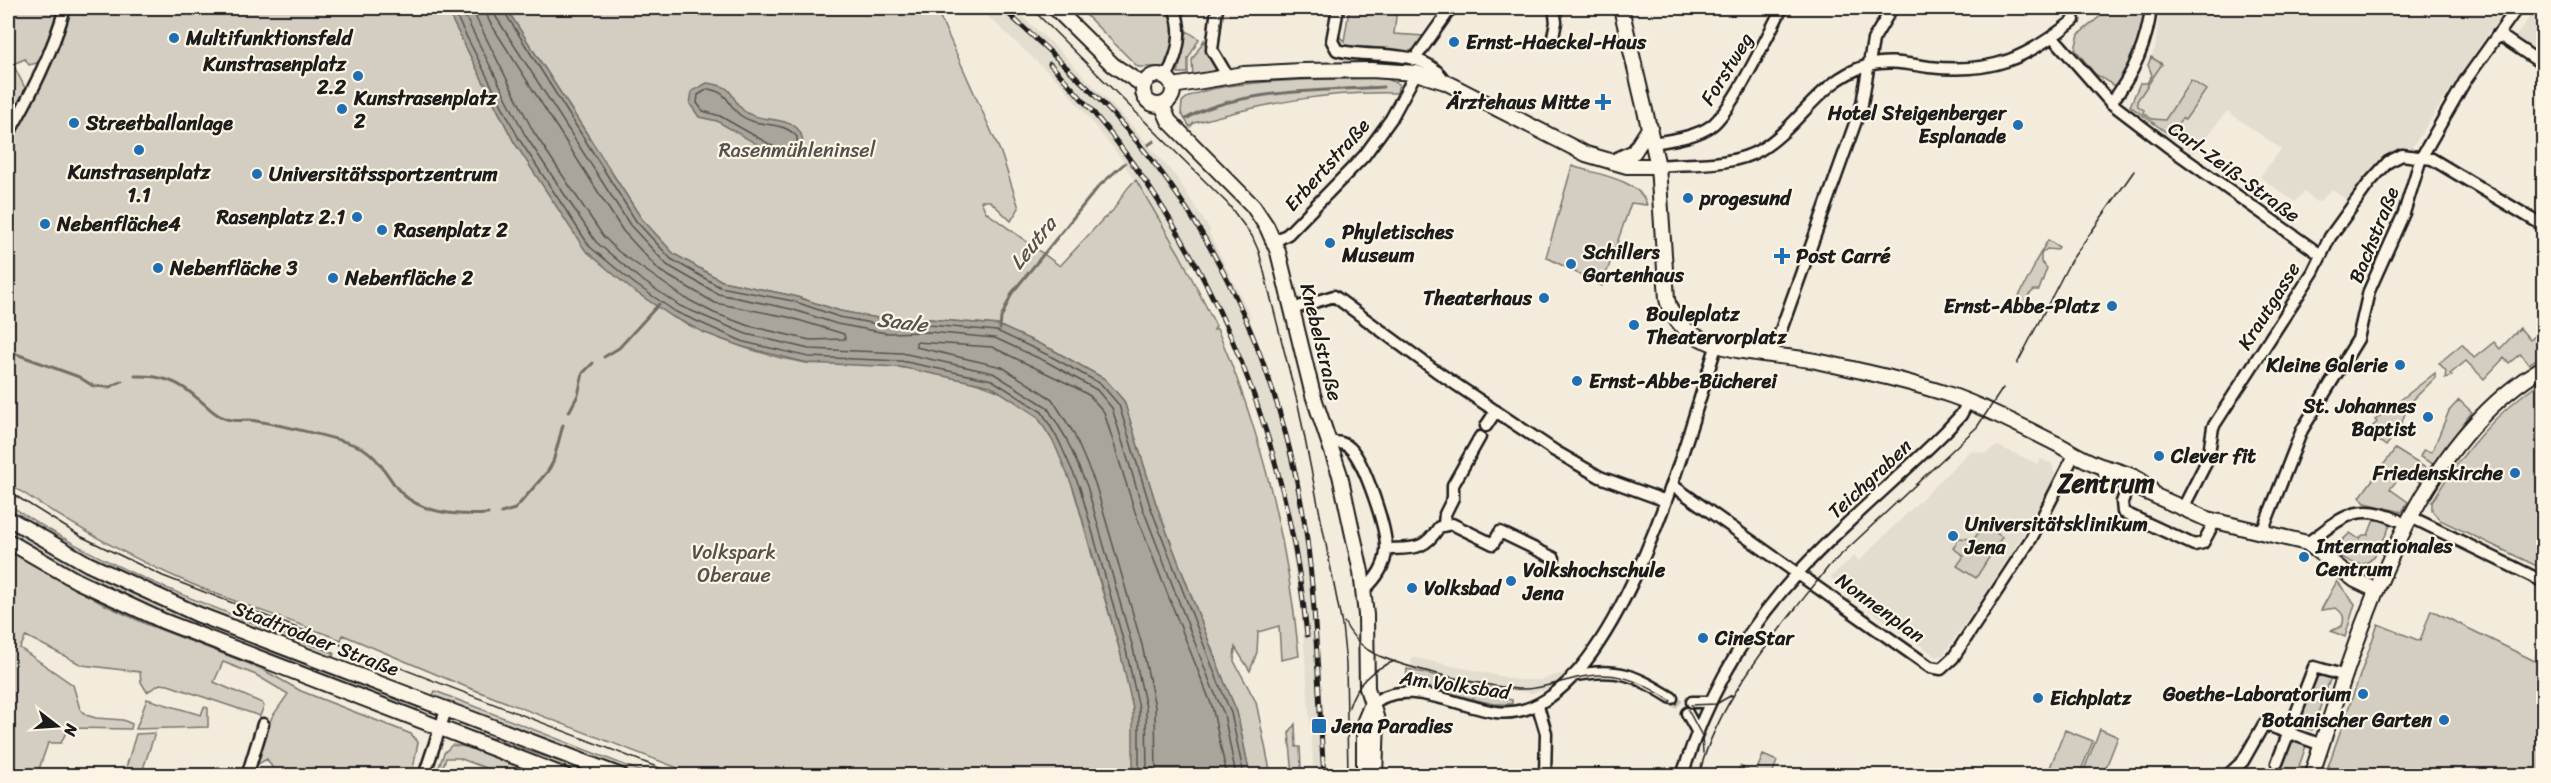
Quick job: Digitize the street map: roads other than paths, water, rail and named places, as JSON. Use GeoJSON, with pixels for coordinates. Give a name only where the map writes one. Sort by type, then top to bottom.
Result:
{"type":"FeatureCollection","features":[{"type":"Feature","properties":{"kind":"main road"},"geometry":{"type":"LineString","coordinates":[[1055,8],[1113,65],[1143,85]]}},
{"type":"Feature","properties":{"kind":"main road"},"geometry":{"type":"LineString","coordinates":[[1621,8],[1658,166],[1670,312],[1683,327],[1717,344],[1747,354],[1803,358],[1933,390],[1968,402],[2098,465],[2147,484],[2153,493]]}},
{"type":"Feature","properties":{"kind":"main road"},"geometry":{"type":"LineString","coordinates":[[1169,82],[1171,98],[1162,105],[1148,102],[1143,92],[1143,85],[1150,77],[1158,75],[1169,82],[1415,67],[1566,144],[1612,162],[1642,167],[1658,166]]}},
{"type":"Feature","properties":{"kind":"main road","name":"Knebelstraße"},"geometry":{"type":"LineString","coordinates":[[1162,105],[1169,121],[1253,206],[1276,247],[1313,395],[1340,475],[1364,590],[1367,688],[1377,720],[1375,776]]}},
{"type":"Feature","properties":{"kind":"main road"},"geometry":{"type":"LineString","coordinates":[[1612,162],[1634,152],[1650,127]]}},
{"type":"Feature","properties":{"kind":"main road"},"geometry":{"type":"LineString","coordinates":[[2311,776],[2376,590],[2405,519],[2469,432],[2505,394],[2544,367]]}},
{"type":"Feature","properties":{"kind":"main road"},"geometry":{"type":"LineString","coordinates":[[2098,465],[2105,474],[2128,486],[2153,493],[2215,521],[2307,543],[2355,580],[2376,590]]}},
{"type":"Feature","properties":{"kind":"main road","name":"Stadtrodaer Straße"},"geometry":{"type":"LineString","coordinates":[[8,518],[88,564],[167,601],[621,776]]}},
{"type":"Feature","properties":{"kind":"main road","name":"Stadtrodaer Straße"},"geometry":{"type":"LineString","coordinates":[[8,541],[77,581],[162,621],[565,776]]}},
{"type":"Feature","properties":{"kind":"main road","name":"Knebelstraße"},"geometry":{"type":"LineString","coordinates":[[1365,776],[1364,723],[1371,706]]}},
{"type":"Feature","properties":{"kind":"street"},"geometry":{"type":"LineString","coordinates":[[8,135],[38,82],[56,38],[65,8]]}},
{"type":"Feature","properties":{"kind":"street"},"geometry":{"type":"LineString","coordinates":[[1169,82],[1179,39],[1179,19],[1174,8]]}},
{"type":"Feature","properties":{"kind":"street"},"geometry":{"type":"LineString","coordinates":[[1217,8],[1212,50],[1228,77]]}},
{"type":"Feature","properties":{"kind":"street"},"geometry":{"type":"LineString","coordinates":[[1338,8],[1332,41],[1336,50],[1415,67]]}},
{"type":"Feature","properties":{"kind":"street","name":"Erbertstraße"},"geometry":{"type":"LineString","coordinates":[[1276,247],[1364,156],[1393,114],[1415,67],[1451,8]]}},
{"type":"Feature","properties":{"kind":"street"},"geometry":{"type":"LineString","coordinates":[[1553,37],[1556,22],[1554,8]]}},
{"type":"Feature","properties":{"kind":"street","name":"Forstweg"},"geometry":{"type":"LineString","coordinates":[[1653,142],[1672,140],[1703,130],[1718,120],[1761,51],[1782,8]]}},
{"type":"Feature","properties":{"kind":"street"},"geometry":{"type":"LineString","coordinates":[[1770,354],[1777,341],[1860,111],[1873,40],[1892,8]]}},
{"type":"Feature","properties":{"kind":"street"},"geometry":{"type":"LineString","coordinates":[[2111,103],[2128,82],[2137,62],[2151,8]]}},
{"type":"Feature","properties":{"kind":"street","name":"Bachstraße"},"geometry":{"type":"LineString","coordinates":[[2262,532],[2293,449],[2318,401],[2358,339],[2369,291],[2404,213],[2421,158],[2465,81],[2517,8]]}},
{"type":"Feature","properties":{"kind":"street"},"geometry":{"type":"LineString","coordinates":[[1658,166],[1725,160],[1753,153],[1774,139],[1830,84],[1868,65],[1887,62],[1946,69],[1988,67],[2023,56],[2074,20]]}},
{"type":"Feature","properties":{"kind":"street"},"geometry":{"type":"LineString","coordinates":[[2498,34],[2544,65]]}},
{"type":"Feature","properties":{"kind":"street","name":"Carl-Zeiß-Straße"},"geometry":{"type":"LineString","coordinates":[[2053,37],[2111,103],[2321,255]]}},
{"type":"Feature","properties":{"kind":"street","name":"Krautgasse"},"geometry":{"type":"LineString","coordinates":[[2183,508],[2208,459],[2213,428],[2313,272],[2350,208],[2388,162],[2402,155],[2421,158]]}},
{"type":"Feature","properties":{"kind":"street"},"geometry":{"type":"LineString","coordinates":[[2421,158],[2432,159],[2544,226]]}},
{"type":"Feature","properties":{"kind":"street"},"geometry":{"type":"LineString","coordinates":[[1292,309],[1334,296],[1496,411],[1600,477],[1666,501]]}},
{"type":"Feature","properties":{"kind":"street"},"geometry":{"type":"LineString","coordinates":[[1545,776],[1546,733],[1538,706],[1556,695],[1572,676],[1626,597],[1672,485],[1717,344]]}},
{"type":"Feature","properties":{"kind":"street","name":"Teichgraben"},"geometry":{"type":"LineString","coordinates":[[1682,776],[1697,730],[1731,663],[1796,576],[1941,436],[1961,415],[1968,402]]}},
{"type":"Feature","properties":{"kind":"street"},"geometry":{"type":"LineString","coordinates":[[1486,426],[1496,411]]}},
{"type":"Feature","properties":{"kind":"street"},"geometry":{"type":"LineString","coordinates":[[1386,549],[1421,547],[1428,543],[1444,524],[1445,514],[1453,498],[1453,485],[1480,437]]}},
{"type":"Feature","properties":{"kind":"street"},"geometry":{"type":"LineString","coordinates":[[1329,441],[1343,443],[1359,457],[1378,508],[1386,549],[1378,573],[1364,590]]}},
{"type":"Feature","properties":{"kind":"street","name":"Nonnenplan"},"geometry":{"type":"LineString","coordinates":[[1672,485],[1796,576],[1930,667],[1941,669],[1953,658],[2031,539],[2075,453]]}},
{"type":"Feature","properties":{"kind":"street"},"geometry":{"type":"LineString","coordinates":[[2128,486],[2122,502],[2123,512],[2189,543],[2198,546],[2203,543],[2215,521]]}},
{"type":"Feature","properties":{"kind":"street"},"geometry":{"type":"LineString","coordinates":[[2307,543],[2348,514],[2373,512],[2405,519],[2544,582]]}},
{"type":"Feature","properties":{"kind":"street"},"geometry":{"type":"LineString","coordinates":[[1444,524],[1452,524],[1493,544],[1500,532],[1554,558]]}},
{"type":"Feature","properties":{"kind":"street"},"geometry":{"type":"LineString","coordinates":[[2277,763],[2314,667],[2346,676]]}},
{"type":"Feature","properties":{"kind":"street"},"geometry":{"type":"LineString","coordinates":[[1572,676],[1611,671],[1640,680],[1672,698]]}},
{"type":"Feature","properties":{"kind":"street","name":"Am Volksbad"},"geometry":{"type":"LineString","coordinates":[[1371,706],[1382,696],[1399,691],[1504,713],[1538,706]]}},
{"type":"Feature","properties":{"kind":"street"},"geometry":{"type":"LineString","coordinates":[[1692,702],[1710,702]]}},
{"type":"Feature","properties":{"kind":"street"},"geometry":{"type":"LineString","coordinates":[[424,776],[446,710]]}},
{"type":"Feature","properties":{"kind":"street"},"geometry":{"type":"LineString","coordinates":[[1687,713],[1697,730]]}},
{"type":"Feature","properties":{"kind":"street"},"geometry":{"type":"LineString","coordinates":[[247,776],[263,724]]}},
{"type":"Feature","properties":{"kind":"street"},"geometry":{"type":"LineString","coordinates":[[2227,776],[2243,761],[2264,724],[2322,745]]}},
{"type":"Feature","properties":{"kind":"water","name":"Saale"},"geometry":{"type":"Polygon","coordinates":[[[446,8],[506,8],[641,218],[674,254],[722,281],[794,296],[840,311],[888,320],[929,319],[998,325],[1053,350],[1105,379],[1124,401],[1156,504],[1237,712],[1250,775],[1133,775],[1133,709],[1120,651],[1074,490],[1054,443],[1037,416],[991,386],[900,367],[808,363],[743,347],[705,333],[673,317],[631,289],[585,250],[514,142],[446,8]]]}},
{"type":"Feature","properties":{"kind":"water"},"geometry":{"type":"Polygon","coordinates":[[[707,83],[728,89],[738,105],[751,115],[789,123],[796,127],[801,134],[803,145],[794,153],[777,156],[717,121],[699,117],[690,104],[692,91],[707,83]]]}},
{"type":"Feature","properties":{"kind":"waterway","name":"Leutra"},"geometry":{"type":"LineString","coordinates":[[1186,119],[1206,109],[1254,97],[1282,93],[1383,87]]}},
{"type":"Feature","properties":{"kind":"waterway","name":"Leutra"},"geometry":{"type":"LineString","coordinates":[[1148,145],[1154,141]]}},
{"type":"Feature","properties":{"kind":"waterway","name":"Leutra"},"geometry":{"type":"LineString","coordinates":[[1000,329],[1001,318],[1012,293],[1099,186],[1125,163]]}},
{"type":"Feature","properties":{"kind":"waterway"},"geometry":{"type":"LineString","coordinates":[[604,357],[619,348],[659,304]]}},
{"type":"Feature","properties":{"kind":"waterway"},"geometry":{"type":"LineString","coordinates":[[8,351],[79,377],[93,386],[110,387],[122,381]]}},
{"type":"Feature","properties":{"kind":"waterway"},"geometry":{"type":"LineString","coordinates":[[569,412],[578,395],[583,373],[593,363]]}},
{"type":"Feature","properties":{"kind":"waterway"},"geometry":{"type":"LineString","coordinates":[[135,376],[161,378],[176,383],[226,419],[249,420],[290,428],[364,449],[377,461],[405,496],[426,508],[451,513],[488,514]]}},
{"type":"Feature","properties":{"kind":"waterway"},"geometry":{"type":"LineString","coordinates":[[501,513],[515,509],[548,471],[553,462],[563,425]]}},
{"type":"Feature","properties":{"kind":"tunnel"},"geometry":{"type":"LineString","coordinates":[[1672,698],[1687,713]]}},
{"type":"Feature","properties":{"kind":"tram line"},"geometry":{"type":"LineString","coordinates":[[1031,8],[1228,204],[1252,236],[1259,252],[1299,409],[1342,625],[1346,664],[1348,776]]}},
{"type":"Feature","properties":{"kind":"tram line"},"geometry":{"type":"LineString","coordinates":[[2017,364],[2070,262],[2134,171]]}},
{"type":"Feature","properties":{"kind":"tram line"},"geometry":{"type":"LineString","coordinates":[[1699,776],[1717,725],[1747,675],[1781,627],[1829,566],[1977,427],[2003,388]]}},
{"type":"Feature","properties":{"kind":"tram line"},"geometry":{"type":"LineString","coordinates":[[8,491],[80,536],[163,576],[680,776]]}},
{"type":"Feature","properties":{"kind":"tram line"},"geometry":{"type":"LineString","coordinates":[[1344,622],[1354,638],[1368,650],[1398,663],[1441,675],[1518,689],[1584,677],[1611,675],[1646,686],[1671,701]]}},
{"type":"Feature","properties":{"kind":"tram line"},"geometry":{"type":"LineString","coordinates":[[1349,707],[1356,691],[1366,678],[1379,668],[1395,661]]}},
{"type":"Feature","properties":{"kind":"tram line"},"geometry":{"type":"LineString","coordinates":[[1691,705],[1716,704],[1732,695]]}},
{"type":"Feature","properties":{"kind":"tram line"},"geometry":{"type":"LineString","coordinates":[[1688,710],[1702,736],[1703,753]]}},
{"type":"Feature","properties":{"kind":"railway"},"geometry":{"type":"LineString","coordinates":[[1002,8],[1098,99],[1128,131],[1163,175],[1194,221],[1222,269],[1246,319],[1283,423],[1306,532],[1315,623],[1324,776]]}},
{"type":"Feature","properties":{"kind":"railway"},"geometry":{"type":"LineString","coordinates":[[1050,64],[1103,125],[1150,189],[1192,257],[1227,328],[1256,401],[1279,477],[1296,555],[1307,635]]}},
{"type":"Feature","properties":{"kind":"place","name":"Multifunktionsfeld"},"geometry":{"type":"Point","coordinates":[174,38]}},
{"type":"Feature","properties":{"kind":"place","name":"Ernst-Haeckel-Haus"},"geometry":{"type":"Point","coordinates":[1454,42]}},
{"type":"Feature","properties":{"kind":"place","name":"Kunstrasenplatz 2.2"},"geometry":{"type":"Point","coordinates":[358,76]}},
{"type":"Feature","properties":{"kind":"place","name":"Ärztehaus Mitte"},"geometry":{"type":"Point","coordinates":[1603,102]}},
{"type":"Feature","properties":{"kind":"place","name":"Kunstrasenplatz 2"},"geometry":{"type":"Point","coordinates":[342,109]}},
{"type":"Feature","properties":{"kind":"place","name":"Streetballanlage"},"geometry":{"type":"Point","coordinates":[74,123]}},
{"type":"Feature","properties":{"kind":"place","name":"Hotel Steigenberger Esplanade"},"geometry":{"type":"Point","coordinates":[2018,125]}},
{"type":"Feature","properties":{"kind":"place","name":"Kunstrasenplatz 1.1"},"geometry":{"type":"Point","coordinates":[139,150]}},
{"type":"Feature","properties":{"kind":"place","name":"Universitätssportzentrum"},"geometry":{"type":"Point","coordinates":[257,174]}},
{"type":"Feature","properties":{"kind":"place","name":"progesund"},"geometry":{"type":"Point","coordinates":[1688,198]}},
{"type":"Feature","properties":{"kind":"place","name":"Rasenplatz 2.1"},"geometry":{"type":"Point","coordinates":[357,217]}},
{"type":"Feature","properties":{"kind":"place","name":"Nebenfläche4"},"geometry":{"type":"Point","coordinates":[45,224]}},
{"type":"Feature","properties":{"kind":"place","name":"Rasenplatz 2"},"geometry":{"type":"Point","coordinates":[382,230]}},
{"type":"Feature","properties":{"kind":"place","name":"Phyletisches Museum"},"geometry":{"type":"Point","coordinates":[1330,243]}},
{"type":"Feature","properties":{"kind":"place","name":"Post Carré"},"geometry":{"type":"Point","coordinates":[1782,256]}},
{"type":"Feature","properties":{"kind":"place","name":"Schillers Gartenhaus"},"geometry":{"type":"Point","coordinates":[1571,264]}},
{"type":"Feature","properties":{"kind":"place","name":"Nebenfläche 3"},"geometry":{"type":"Point","coordinates":[158,268]}},
{"type":"Feature","properties":{"kind":"place","name":"Nebenfläche 2"},"geometry":{"type":"Point","coordinates":[333,278]}},
{"type":"Feature","properties":{"kind":"place","name":"Theaterhaus"},"geometry":{"type":"Point","coordinates":[1544,298]}},
{"type":"Feature","properties":{"kind":"place","name":"Ernst-Abbe-Platz"},"geometry":{"type":"Point","coordinates":[2112,306]}},
{"type":"Feature","properties":{"kind":"place","name":"Bouleplatz Theatervorplatz"},"geometry":{"type":"Point","coordinates":[1634,325]}},
{"type":"Feature","properties":{"kind":"place","name":"Kleine Galerie"},"geometry":{"type":"Point","coordinates":[2400,365]}},
{"type":"Feature","properties":{"kind":"place","name":"Ernst-Abbe-Bücherei"},"geometry":{"type":"Point","coordinates":[1577,381]}},
{"type":"Feature","properties":{"kind":"place","name":"St. Johannes Baptist"},"geometry":{"type":"Point","coordinates":[2428,417]}},
{"type":"Feature","properties":{"kind":"place","name":"Clever fit"},"geometry":{"type":"Point","coordinates":[2159,456]}},
{"type":"Feature","properties":{"kind":"place","name":"Friedenskirche"},"geometry":{"type":"Point","coordinates":[2515,473]}},
{"type":"Feature","properties":{"kind":"place","name":"Universitätsklinikum Jena"},"geometry":{"type":"Point","coordinates":[1953,536]}},
{"type":"Feature","properties":{"kind":"place","name":"Internationales Centrum"},"geometry":{"type":"Point","coordinates":[2304,557]}},
{"type":"Feature","properties":{"kind":"place","name":"Volkshochschule Jena"},"geometry":{"type":"Point","coordinates":[1511,581]}},
{"type":"Feature","properties":{"kind":"place","name":"Volksbad"},"geometry":{"type":"Point","coordinates":[1412,588]}},
{"type":"Feature","properties":{"kind":"place","name":"CineStar"},"geometry":{"type":"Point","coordinates":[1703,638]}},
{"type":"Feature","properties":{"kind":"place","name":"Goethe-Laboratorium"},"geometry":{"type":"Point","coordinates":[2363,694]}},
{"type":"Feature","properties":{"kind":"place","name":"Eichplatz"},"geometry":{"type":"Point","coordinates":[2038,698]}},
{"type":"Feature","properties":{"kind":"place","name":"Botanischer Garten"},"geometry":{"type":"Point","coordinates":[2444,720]}},
{"type":"Feature","properties":{"kind":"place","name":"Jena Paradies"},"geometry":{"type":"Point","coordinates":[1319,726]}},
{"type":"Feature","properties":{"kind":"district","name":"Zentrum"},"geometry":{"type":"Point","coordinates":[2106,483]}},
{"type":"Feature","properties":{"kind":"park label","name":"Rasenmühleninsel"},"geometry":{"type":"Point","coordinates":[797,150]}},
{"type":"Feature","properties":{"kind":"park label","name":"Volkspark Oberaue"},"geometry":{"type":"Point","coordinates":[734,564]}}]}
